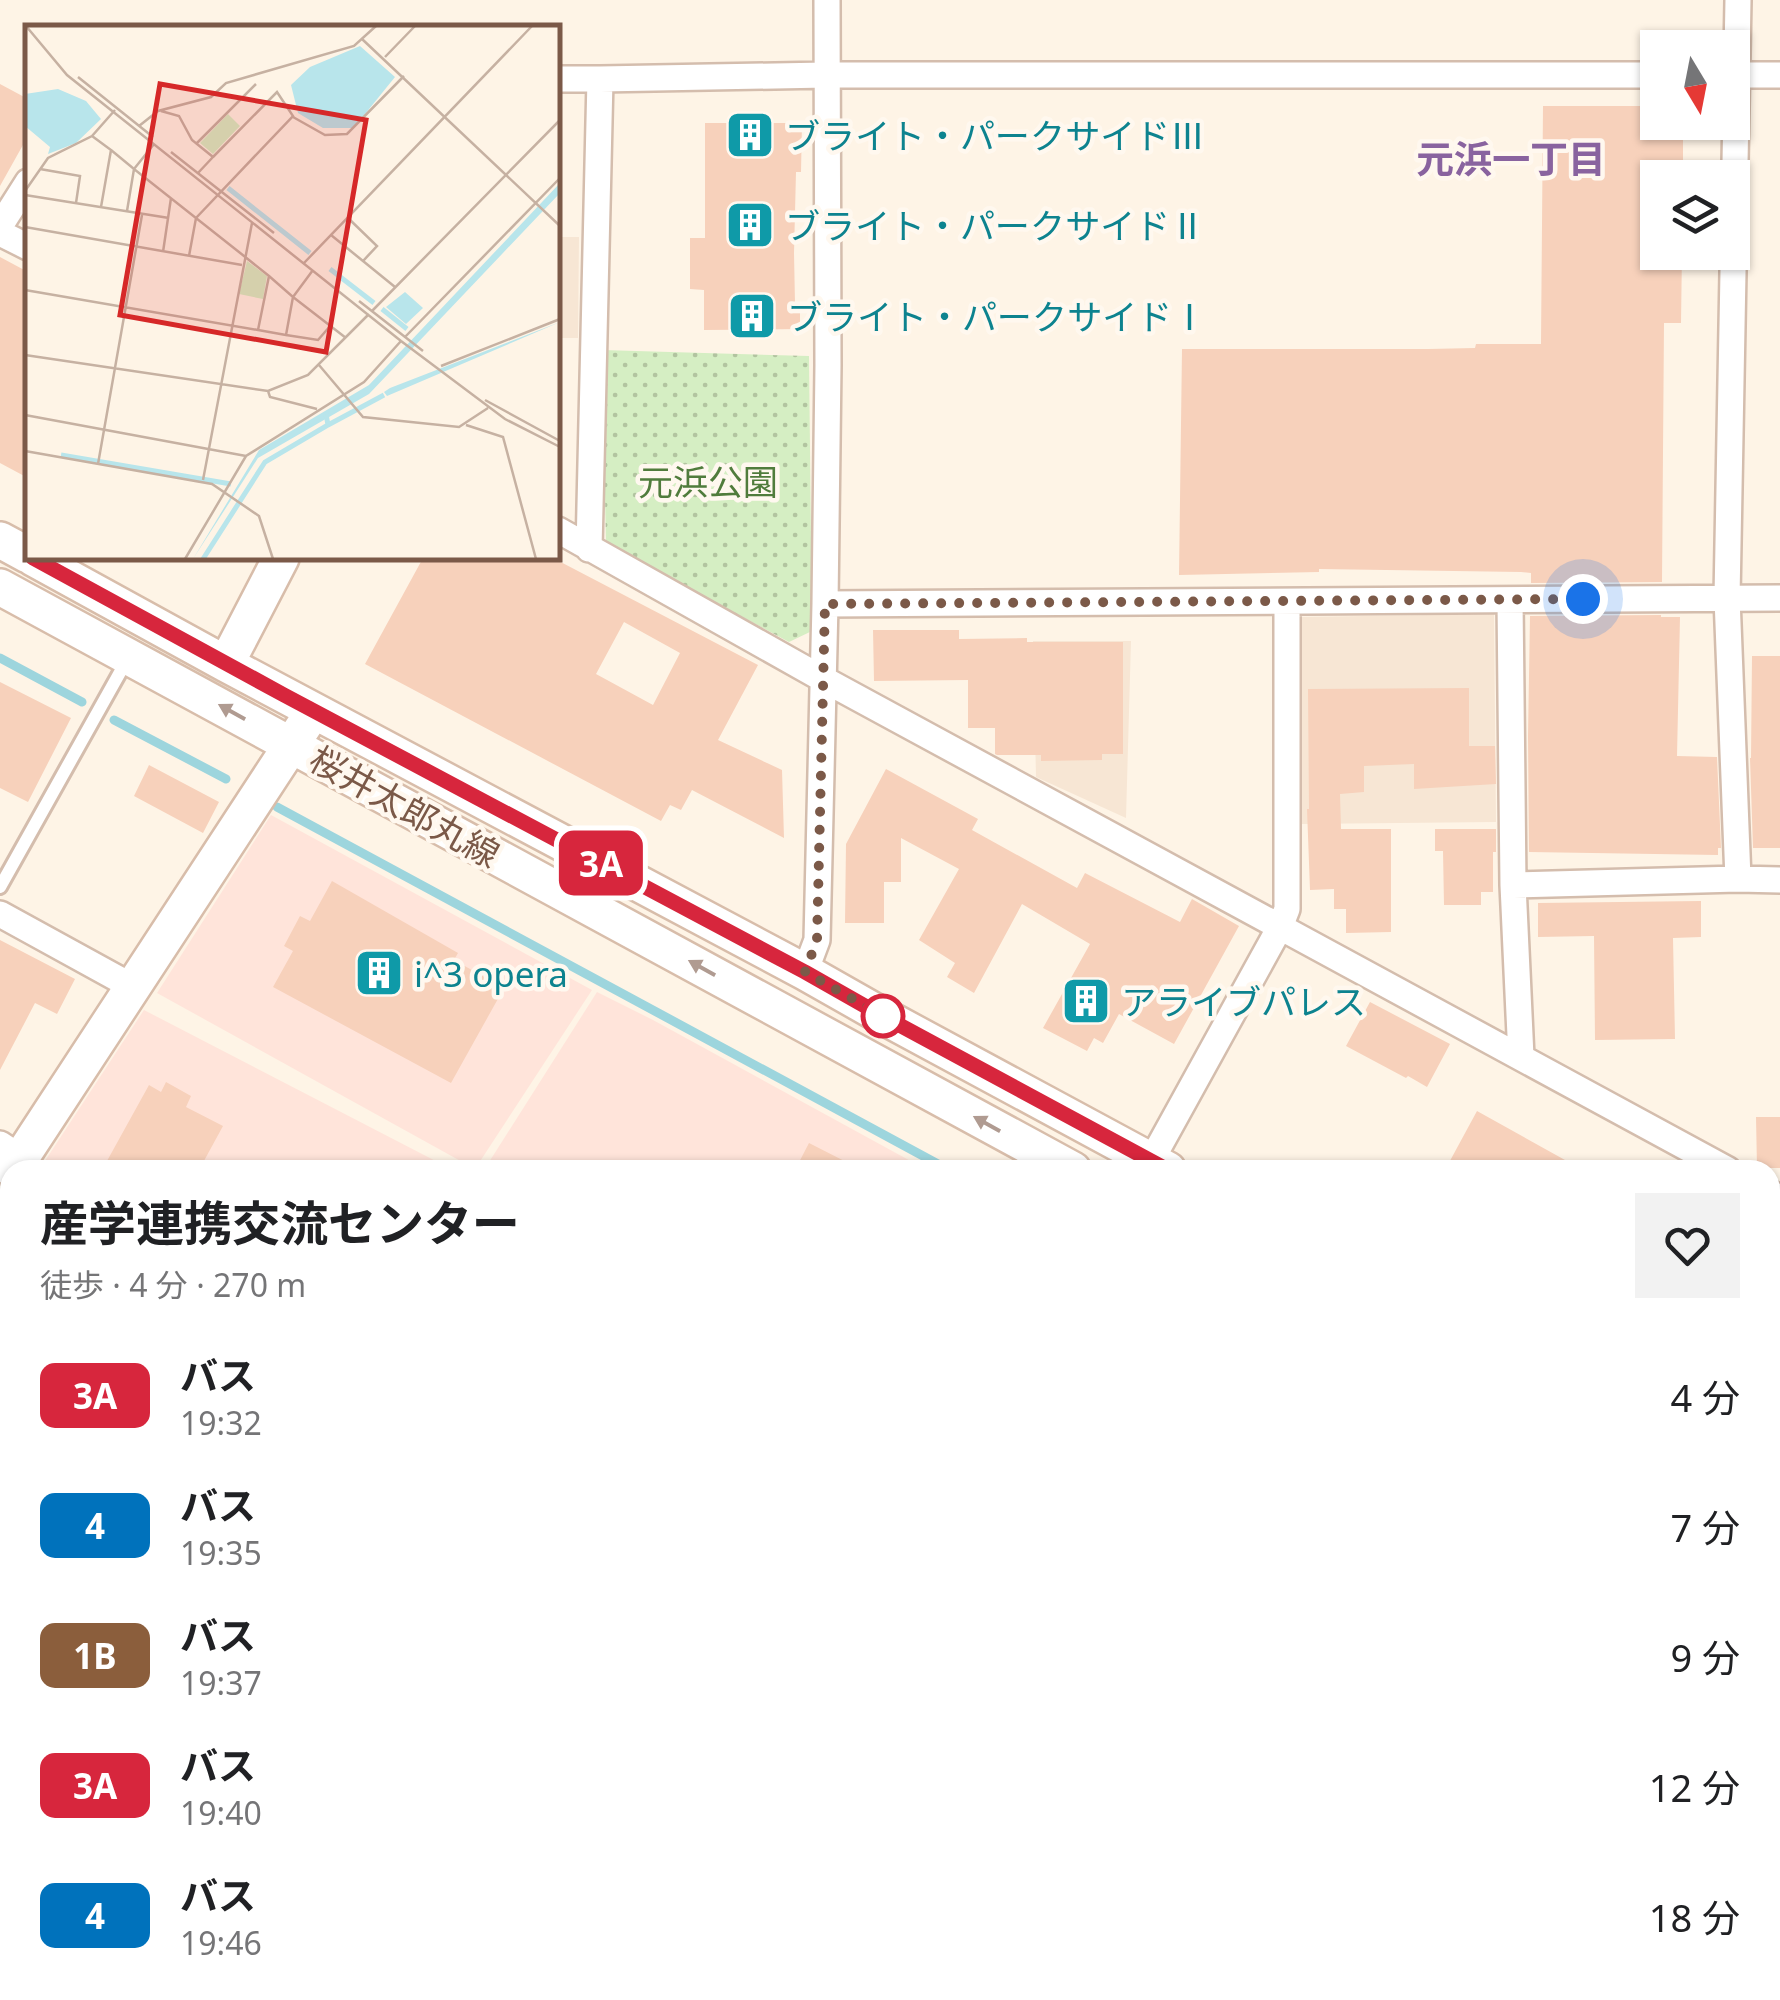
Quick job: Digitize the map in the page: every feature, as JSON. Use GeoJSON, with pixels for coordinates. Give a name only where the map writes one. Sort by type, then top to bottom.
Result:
{"type":"FeatureCollection","features":[{"type":"Feature","properties":{"kind":"main road","name":"桜井太郎丸線"},"geometry":{"type":"LineString","coordinates":[[0,540],[25,553]]}},
{"type":"Feature","properties":{"kind":"main road","name":"桜井太郎丸線"},"geometry":{"type":"LineString","coordinates":[[37,560],[805,972],[1142,1160]]}},
{"type":"Feature","properties":{"kind":"main road"},"geometry":{"type":"LineString","coordinates":[[226,664],[280,560]]}},
{"type":"Feature","properties":{"kind":"main road","name":"桜井太郎丸線"},"geometry":{"type":"LineString","coordinates":[[0,586],[1055,1160]]}},
{"type":"Feature","properties":{"kind":"main road"},"geometry":{"type":"LineString","coordinates":[[12,1160],[133,987],[313,710]]}},
{"type":"Feature","properties":{"kind":"street"},"geometry":{"type":"LineString","coordinates":[[805,972],[817,940],[825,604],[826,0]]}},
{"type":"Feature","properties":{"kind":"street"},"geometry":{"type":"LineString","coordinates":[[1737,30],[1738,0]]}},
{"type":"Feature","properties":{"kind":"street"},"geometry":{"type":"LineString","coordinates":[[560,79],[826,75],[1640,75]]}},
{"type":"Feature","properties":{"kind":"street"},"geometry":{"type":"LineString","coordinates":[[1750,75],[1780,75]]}},
{"type":"Feature","properties":{"kind":"street"},"geometry":{"type":"LineString","coordinates":[[589,549],[600,79]]}},
{"type":"Feature","properties":{"kind":"street"},"geometry":{"type":"LineString","coordinates":[[1734,140],[1727,598],[1738,879]]}},
{"type":"Feature","properties":{"kind":"street"},"geometry":{"type":"LineString","coordinates":[[25,187],[0,230],[25,246]]}},
{"type":"Feature","properties":{"kind":"street"},"geometry":{"type":"LineString","coordinates":[[560,531],[823,679],[1710,1160]]}},
{"type":"Feature","properties":{"kind":"street"},"geometry":{"type":"LineString","coordinates":[[825,604],[1780,598]]}},
{"type":"Feature","properties":{"kind":"street"},"geometry":{"type":"LineString","coordinates":[[1510,600],[1513,886],[1520,1057]]}},
{"type":"Feature","properties":{"kind":"street"},"geometry":{"type":"LineString","coordinates":[[1159,1160],[1287,909],[1287,603]]}},
{"type":"Feature","properties":{"kind":"street"},"geometry":{"type":"LineString","coordinates":[[1513,886],[1780,880]]}},
{"type":"Feature","properties":{"kind":"street"},"geometry":{"type":"LineString","coordinates":[[0,914],[133,987]]}},
{"type":"Feature","properties":{"kind":"lane"},"geometry":{"type":"LineString","coordinates":[[0,887],[130,656]]}},
{"type":"Feature","properties":{"kind":"shaded area"},"geometry":{"type":"Polygon","coordinates":[[[560,237],[579,237],[578,338],[560,338],[560,237]]]}},
{"type":"Feature","properties":{"kind":"shaded area"},"geometry":{"type":"Polygon","coordinates":[[[1494,614],[1496,822],[1301,824],[1299,617],[1494,614]]]}},
{"type":"Feature","properties":{"kind":"shaded area"},"geometry":{"type":"Polygon","coordinates":[[[1033,641],[1131,641],[1126,818],[1036,777],[1033,641]]]}},
{"type":"Feature","properties":{"kind":"shaded area"},"geometry":{"type":"Polygon","coordinates":[[[271,815],[592,990],[481,1160],[459,1160],[157,993],[271,815]]]}},
{"type":"Feature","properties":{"kind":"shaded area"},"geometry":{"type":"Polygon","coordinates":[[[597,992],[909,1160],[490,1160],[597,992]]]}},
{"type":"Feature","properties":{"kind":"shaded area"},"geometry":{"type":"Polygon","coordinates":[[[144,1010],[434,1160],[46,1160],[144,1010]]]}},
{"type":"Feature","properties":{"kind":"green space","name":"元浜公園"},"geometry":{"type":"Polygon","coordinates":[[[602,350],[809,356],[812,631],[789,642],[606,544],[602,350]]]}},
{"type":"Feature","properties":{"kind":"building"},"geometry":{"type":"Polygon","coordinates":[[[0,84],[25,97],[25,141],[0,186],[0,84]]]}},
{"type":"Feature","properties":{"kind":"building"},"geometry":{"type":"Polygon","coordinates":[[[1543,106],[1640,106],[1640,140],[1683,140],[1683,160],[1640,160],[1640,270],[1682,270],[1681,323],[1664,323],[1662,582],[1531,583],[1531,573],[1521,572],[1319,569],[1179,575],[1182,349],[1428,349],[1541,344],[1543,106]]]}},
{"type":"Feature","properties":{"kind":"building"},"geometry":{"type":"Polygon","coordinates":[[[705,123],[802,123],[794,253],[800,329],[704,330],[704,290],[690,289],[690,238],[705,238],[705,123]]]}},
{"type":"Feature","properties":{"kind":"building"},"geometry":{"type":"Polygon","coordinates":[[[0,257],[25,270],[25,476],[0,463],[0,257]]]}},
{"type":"Feature","properties":{"kind":"building"},"geometry":{"type":"Polygon","coordinates":[[[422,560],[557,560],[758,665],[718,740],[782,770],[784,838],[692,790],[681,810],[670,805],[661,821],[365,664],[422,560]],[[624,622],[596,674],[653,705],[680,653],[624,622]]]}},
{"type":"Feature","properties":{"kind":"building"},"geometry":{"type":"Polygon","coordinates":[[[1530,616],[1680,617],[1677,756],[1717,757],[1721,848],[1718,855],[1529,852],[1530,616]]]}},
{"type":"Feature","properties":{"kind":"building"},"geometry":{"type":"Polygon","coordinates":[[[873,630],[959,630],[959,639],[1123,642],[1123,754],[1102,754],[1102,760],[1041,761],[1041,755],[997,755],[995,728],[968,728],[968,680],[874,681],[873,630]]]}},
{"type":"Feature","properties":{"kind":"building"},"geometry":{"type":"Polygon","coordinates":[[[1752,656],[1780,656],[1780,848],[1753,848],[1752,656]]]}},
{"type":"Feature","properties":{"kind":"building"},"geometry":{"type":"Polygon","coordinates":[[[0,682],[71,718],[28,802],[0,788],[0,682]]]}},
{"type":"Feature","properties":{"kind":"building"},"geometry":{"type":"Polygon","coordinates":[[[1469,688],[1469,746],[1495,746],[1496,784],[1414,789],[1414,764],[1364,766],[1364,792],[1340,794],[1341,829],[1391,829],[1391,932],[1346,933],[1346,909],[1334,909],[1334,889],[1310,890],[1308,689],[1469,688]]]}},
{"type":"Feature","properties":{"kind":"building"},"geometry":{"type":"Polygon","coordinates":[[[149,765],[219,802],[203,833],[134,796],[149,765]]]}},
{"type":"Feature","properties":{"kind":"building"},"geometry":{"type":"Polygon","coordinates":[[[886,769],[978,819],[972,830],[1077,888],[1085,873],[1180,922],[1192,899],[1239,926],[1174,1044],[1119,1014],[1103,1043],[1094,1038],[1087,1051],[1043,1028],[1090,944],[1022,904],[974,993],[947,977],[955,963],[919,940],[959,869],[901,838],[901,882],[884,882],[884,923],[845,923],[846,844],[886,769]]]}},
{"type":"Feature","properties":{"kind":"building"},"geometry":{"type":"Polygon","coordinates":[[[1435,829],[1496,829],[1493,892],[1481,892],[1481,905],[1444,905],[1443,851],[1435,851],[1435,829]]]}},
{"type":"Feature","properties":{"kind":"building","name":"i^3 opera"},"geometry":{"type":"Polygon","coordinates":[[[332,881],[458,953],[454,960],[504,988],[451,1083],[273,987],[293,951],[284,946],[300,916],[310,921],[332,881]]]}},
{"type":"Feature","properties":{"kind":"building"},"geometry":{"type":"Polygon","coordinates":[[[1701,901],[1701,937],[1673,938],[1675,1039],[1595,1040],[1594,936],[1538,937],[1538,903],[1701,901]]]}},
{"type":"Feature","properties":{"kind":"building"},"geometry":{"type":"Polygon","coordinates":[[[0,940],[75,979],[57,1014],[35,1003],[0,1070],[0,940]]]}},
{"type":"Feature","properties":{"kind":"building"},"geometry":{"type":"Polygon","coordinates":[[[1370,1002],[1450,1044],[1427,1087],[1346,1046],[1370,1002]]]}},
{"type":"Feature","properties":{"kind":"building"},"geometry":{"type":"Polygon","coordinates":[[[166,1082],[191,1096],[186,1107],[223,1126],[204,1160],[108,1160],[149,1085],[161,1092],[166,1082]]]}},
{"type":"Feature","properties":{"kind":"building"},"geometry":{"type":"Polygon","coordinates":[[[1477,1111],[1565,1160],[1450,1160],[1477,1111]]]}},
{"type":"Feature","properties":{"kind":"building"},"geometry":{"type":"Polygon","coordinates":[[[1756,1117],[1780,1117],[1780,1160],[1757,1160],[1756,1117]]]}},
{"type":"Feature","properties":{"kind":"building"},"geometry":{"type":"Polygon","coordinates":[[[809,1143],[842,1160],[800,1160],[809,1143]]]}},
{"type":"Feature","properties":{"kind":"waterway"},"geometry":{"type":"LineString","coordinates":[[0,658],[82,702]]}},
{"type":"Feature","properties":{"kind":"waterway"},"geometry":{"type":"LineString","coordinates":[[114,720],[226,779]]}},
{"type":"Feature","properties":{"kind":"waterway"},"geometry":{"type":"LineString","coordinates":[[277,807],[930,1160]]}},
{"type":"Feature","properties":{"kind":"bus line","name":"3A"},"geometry":{"type":"LineString","coordinates":[[37,560],[1149,1160]]}},
{"type":"Feature","properties":{"kind":"place","name":"ブライト・パークサイドⅢ"},"geometry":{"type":"Point","coordinates":[750,135]}},
{"type":"Feature","properties":{"kind":"place","name":"ブライト・パークサイドⅡ"},"geometry":{"type":"Point","coordinates":[750,225]}},
{"type":"Feature","properties":{"kind":"place","name":"ブライト・パークサイドⅠ"},"geometry":{"type":"Point","coordinates":[752,316]}},
{"type":"Feature","properties":{"kind":"place","name":"i^3 opera"},"geometry":{"type":"Point","coordinates":[379,973]}},
{"type":"Feature","properties":{"kind":"place","name":"アライブパレス"},"geometry":{"type":"Point","coordinates":[1086,1001]}},
{"type":"Feature","properties":{"kind":"district","name":"元浜一丁目"},"geometry":{"type":"Point","coordinates":[1511,158]}},
{"type":"Feature","properties":{"kind":"route"},"geometry":{"type":"LineString","coordinates":[[883,1016],[805,972],[817,940],[825,604],[1583,599]]}}]}
